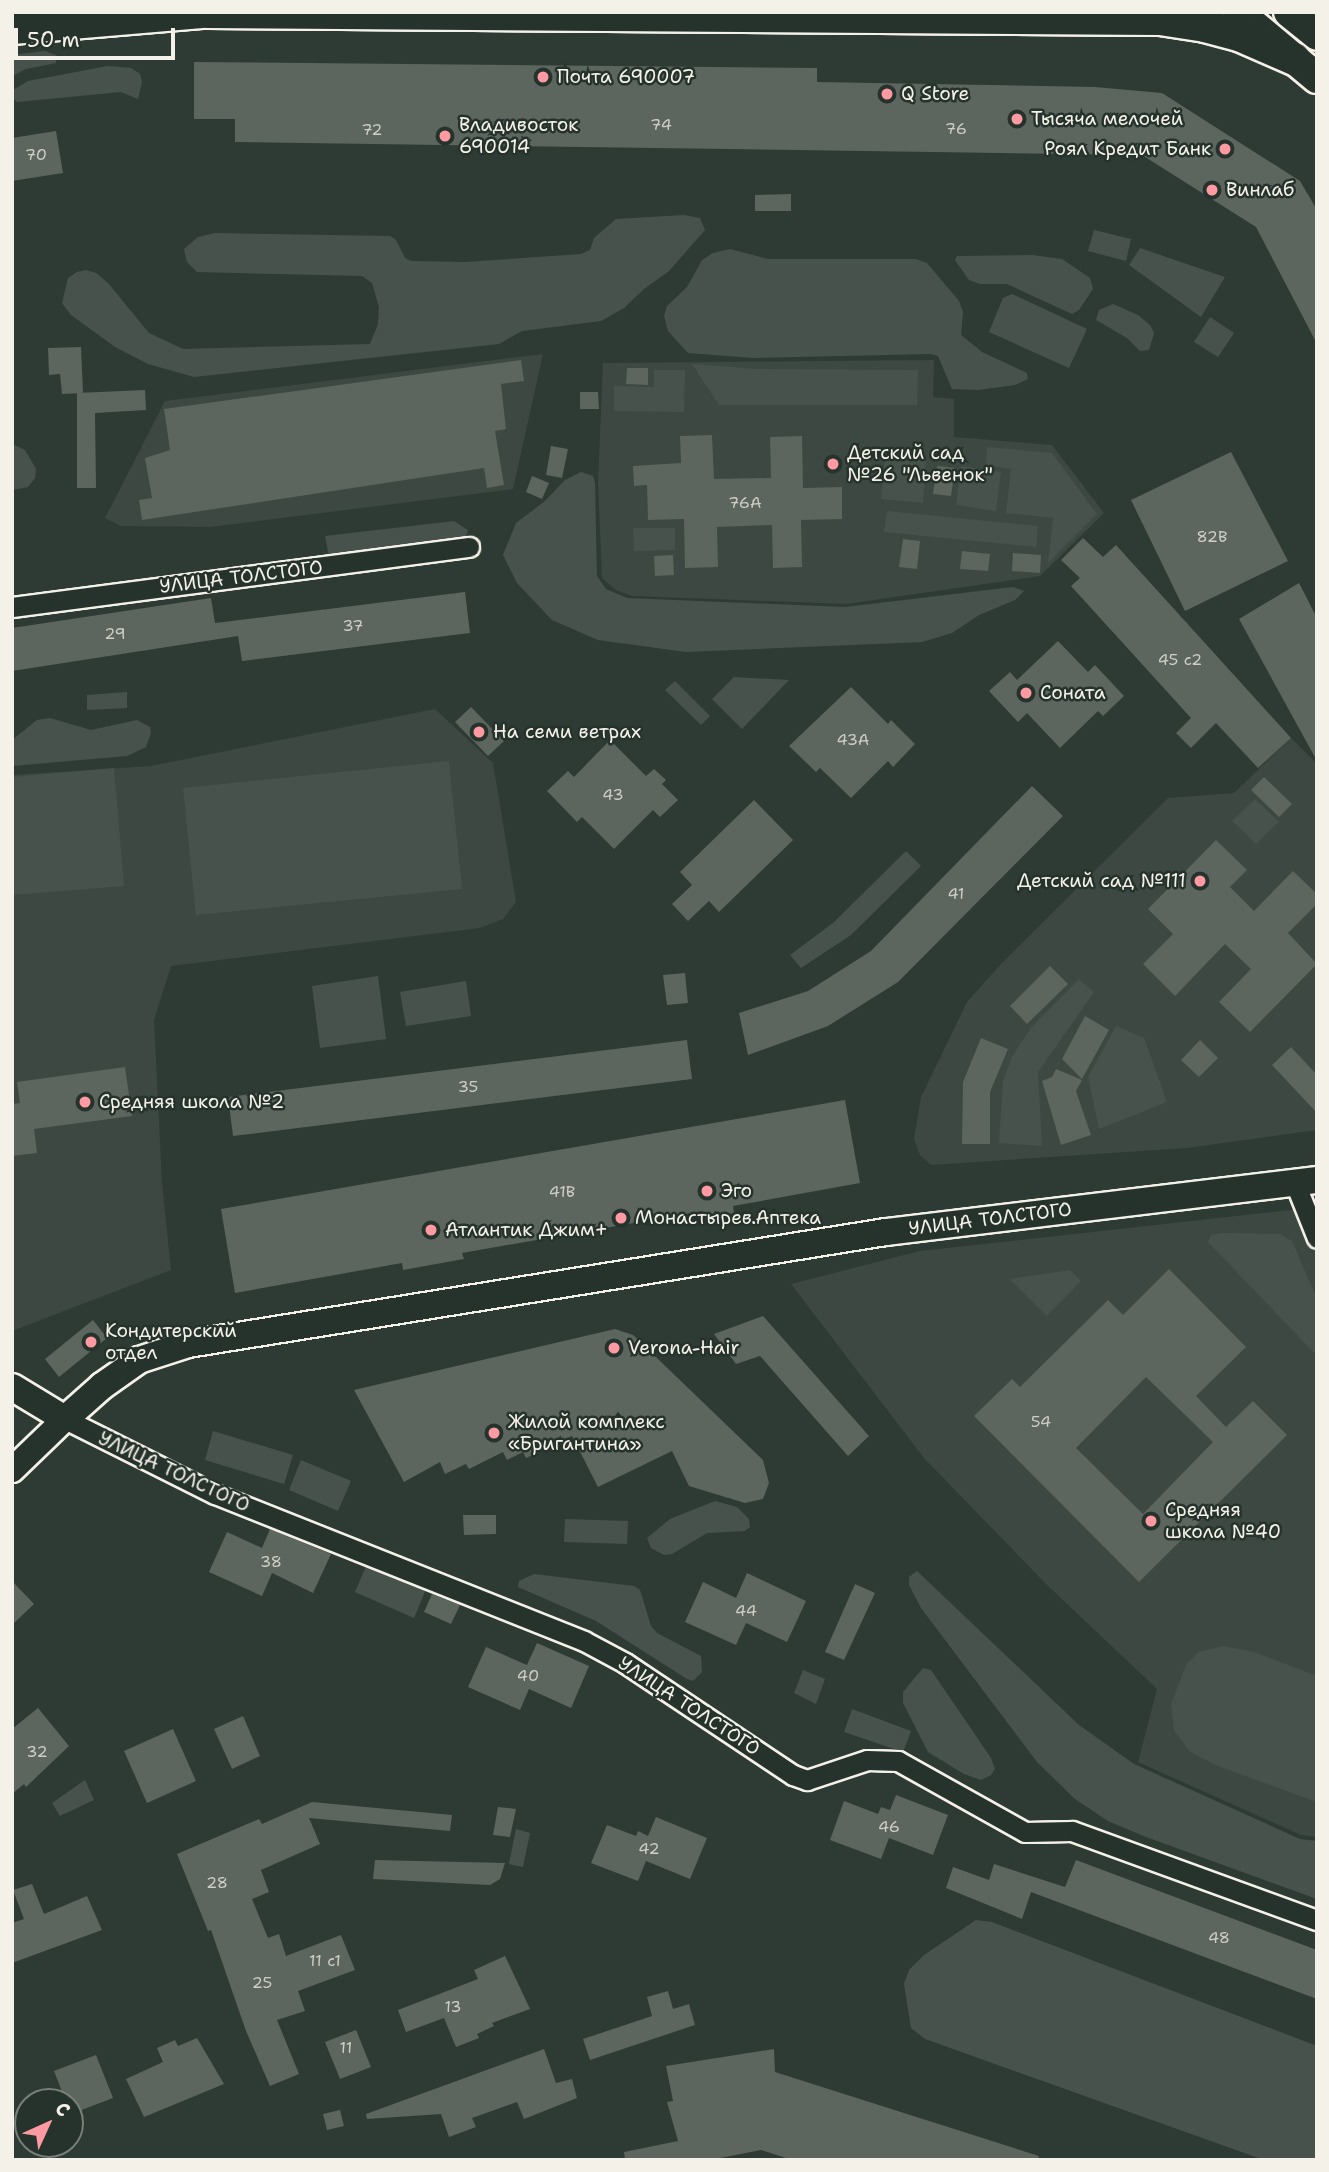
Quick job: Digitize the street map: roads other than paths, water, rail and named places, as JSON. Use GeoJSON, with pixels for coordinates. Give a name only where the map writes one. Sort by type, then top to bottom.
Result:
{"type":"FeatureCollection","features":[{"type":"Feature","properties":{"kind":"highway"},"geometry":{"type":"LineString","coordinates":[[12,28],[201,12]]}},
{"type":"Feature","properties":{"kind":"highway"},"geometry":{"type":"LineString","coordinates":[[208,12],[1160,19],[1239,35],[1305,69]]}},
{"type":"Feature","properties":{"kind":"main road"},"geometry":{"type":"LineString","coordinates":[[1238,12],[1305,69]]}},
{"type":"Feature","properties":{"kind":"main road"},"geometry":{"type":"LineString","coordinates":[[1289,12],[1317,34]]}},
{"type":"Feature","properties":{"kind":"main road","name":"УЛИЦА ТОЛСТОГО"},"geometry":{"type":"LineString","coordinates":[[65,1419],[139,1360],[188,1344],[886,1232],[1306,1182]]}},
{"type":"Feature","properties":{"kind":"main road"},"geometry":{"type":"LineString","coordinates":[[12,1387],[65,1419]]}},
{"type":"Feature","properties":{"kind":"street","name":"УЛИЦА ТОЛСТОГО"},"geometry":{"type":"LineString","coordinates":[[12,607],[469,547]]}},
{"type":"Feature","properties":{"kind":"street"},"geometry":{"type":"LineString","coordinates":[[1306,1182],[1317,1238]]}},
{"type":"Feature","properties":{"kind":"street","name":"УЛИЦА ТОЛСТОГО"},"geometry":{"type":"LineString","coordinates":[[12,1470],[65,1419],[215,1494],[584,1641],[625,1663],[793,1775],[807,1780],[867,1760],[898,1761],[1025,1832],[1072,1830],[1317,1920]]}},
{"type":"Feature","properties":{"kind":"place","name":"Почта 690007"},"geometry":{"type":"Point","coordinates":[543,77]}},
{"type":"Feature","properties":{"kind":"place","name":"Q Store"},"geometry":{"type":"Point","coordinates":[887,94]}},
{"type":"Feature","properties":{"kind":"place","name":"Тысяча мелочей"},"geometry":{"type":"Point","coordinates":[1017,119]}},
{"type":"Feature","properties":{"kind":"place","name":"Владивосток 690014"},"geometry":{"type":"Point","coordinates":[445,136]}},
{"type":"Feature","properties":{"kind":"place","name":"Роял Кредит Банк"},"geometry":{"type":"Point","coordinates":[1225,149]}},
{"type":"Feature","properties":{"kind":"place","name":"Винлаб"},"geometry":{"type":"Point","coordinates":[1212,190]}},
{"type":"Feature","properties":{"kind":"place","name":"Детский сад №26 \"Львенок\""},"geometry":{"type":"Point","coordinates":[833,464]}},
{"type":"Feature","properties":{"kind":"place","name":"Соната"},"geometry":{"type":"Point","coordinates":[1026,693]}},
{"type":"Feature","properties":{"kind":"place","name":"На семи ветрах"},"geometry":{"type":"Point","coordinates":[479,732]}},
{"type":"Feature","properties":{"kind":"place","name":"Детский сад №111"},"geometry":{"type":"Point","coordinates":[1200,881]}},
{"type":"Feature","properties":{"kind":"place","name":"Средняя школа №2"},"geometry":{"type":"Point","coordinates":[85,1102]}},
{"type":"Feature","properties":{"kind":"place","name":"Эго"},"geometry":{"type":"Point","coordinates":[707,1191]}},
{"type":"Feature","properties":{"kind":"place","name":"Монастырев.Аптека"},"geometry":{"type":"Point","coordinates":[621,1218]}},
{"type":"Feature","properties":{"kind":"place","name":"Атлантик Джим+"},"geometry":{"type":"Point","coordinates":[431,1230]}},
{"type":"Feature","properties":{"kind":"place","name":"Кондитерский отдел"},"geometry":{"type":"Point","coordinates":[91,1342]}},
{"type":"Feature","properties":{"kind":"place","name":"Verona-Hair"},"geometry":{"type":"Point","coordinates":[614,1348]}},
{"type":"Feature","properties":{"kind":"place","name":"Жилой комплекс «Бригантина»"},"geometry":{"type":"Point","coordinates":[494,1433]}},
{"type":"Feature","properties":{"kind":"place","name":"Средняя школа №40"},"geometry":{"type":"Point","coordinates":[1151,1521]}}]}
